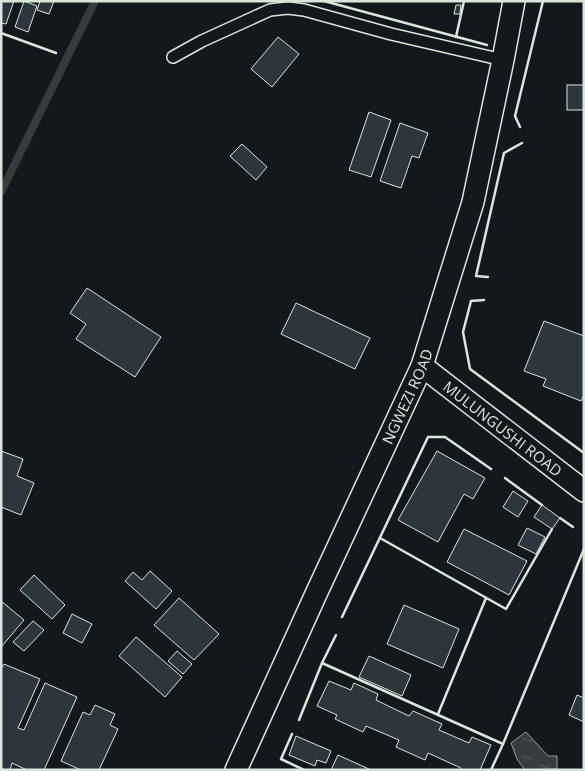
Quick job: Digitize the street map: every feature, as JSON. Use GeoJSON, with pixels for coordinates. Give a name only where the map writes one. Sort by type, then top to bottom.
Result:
{"type":"FeatureCollection","features":[{"type":"Feature","properties":{"kind":"street","name":"NGWEZI ROAD"},"geometry":{"type":"LineString","coordinates":[[236,770],[422,366],[473,202],[514,1]]}},
{"type":"Feature","properties":{"kind":"street","name":"MULUNGUSHI ROAD"},"geometry":{"type":"LineString","coordinates":[[422,366],[584,492]]}},
{"type":"Feature","properties":{"kind":"lane"},"geometry":{"type":"LineString","coordinates":[[174,56],[270,10],[288,8],[304,10],[391,34],[503,60]]}},
{"type":"Feature","properties":{"kind":"water"},"geometry":{"type":"Polygon","coordinates":[[[526,732],[548,756],[557,756],[557,769],[525,770],[517,759],[511,743],[526,732]]]}},
{"type":"Feature","properties":{"kind":"building"},"geometry":{"type":"Polygon","coordinates":[[[1,1],[14,1],[6,24],[1,23],[1,1]]]}},
{"type":"Feature","properties":{"kind":"building"},"geometry":{"type":"Polygon","coordinates":[[[24,1],[37,6],[28,32],[15,27],[24,1]]]}},
{"type":"Feature","properties":{"kind":"building"},"geometry":{"type":"Polygon","coordinates":[[[40,1],[54,1],[49,14],[37,10],[40,1]]]}},
{"type":"Feature","properties":{"kind":"building"},"geometry":{"type":"Polygon","coordinates":[[[456,5],[461,5],[460,14],[454,14],[456,5]]]}},
{"type":"Feature","properties":{"kind":"building"},"geometry":{"type":"Polygon","coordinates":[[[278,37],[299,54],[272,87],[251,69],[278,37]]]}},
{"type":"Feature","properties":{"kind":"building"},"geometry":{"type":"Polygon","coordinates":[[[567,85],[584,85],[584,110],[567,110],[567,85]]]}},
{"type":"Feature","properties":{"kind":"building"},"geometry":{"type":"Polygon","coordinates":[[[369,112],[391,120],[371,177],[349,170],[369,112]]]}},
{"type":"Feature","properties":{"kind":"building"},"geometry":{"type":"Polygon","coordinates":[[[400,123],[428,133],[419,158],[412,156],[401,188],[380,181],[400,123]]]}},
{"type":"Feature","properties":{"kind":"building"},"geometry":{"type":"Polygon","coordinates":[[[242,144],[267,167],[256,180],[230,156],[242,144]]]}},
{"type":"Feature","properties":{"kind":"building"},"geometry":{"type":"Polygon","coordinates":[[[87,288],[161,337],[135,377],[76,339],[86,324],[70,313],[87,288]]]}},
{"type":"Feature","properties":{"kind":"building"},"geometry":{"type":"Polygon","coordinates":[[[296,303],[370,338],[355,369],[281,334],[296,303]]]}},
{"type":"Feature","properties":{"kind":"building"},"geometry":{"type":"Polygon","coordinates":[[[544,321],[584,336],[584,395],[581,401],[543,386],[546,379],[524,371],[544,321]]]}},
{"type":"Feature","properties":{"kind":"building"},"geometry":{"type":"Polygon","coordinates":[[[1,451],[23,459],[17,476],[34,483],[21,515],[1,507],[1,451]]]}},
{"type":"Feature","properties":{"kind":"building"},"geometry":{"type":"Polygon","coordinates":[[[437,451],[485,478],[473,499],[464,494],[438,542],[398,520],[437,451]]]}},
{"type":"Feature","properties":{"kind":"building"},"geometry":{"type":"Polygon","coordinates":[[[513,491],[528,501],[518,517],[503,507],[513,491]]]}},
{"type":"Feature","properties":{"kind":"building"},"geometry":{"type":"Polygon","coordinates":[[[542,505],[560,518],[552,529],[534,517],[542,505]]]}},
{"type":"Feature","properties":{"kind":"building"},"geometry":{"type":"Polygon","coordinates":[[[527,528],[545,537],[536,554],[518,545],[527,528]]]}},
{"type":"Feature","properties":{"kind":"building"},"geometry":{"type":"Polygon","coordinates":[[[464,529],[527,561],[509,595],[447,562],[464,529]]]}},
{"type":"Feature","properties":{"kind":"building"},"geometry":{"type":"Polygon","coordinates":[[[150,571],[172,591],[156,609],[125,581],[133,572],[142,580],[150,571]]]}},
{"type":"Feature","properties":{"kind":"building"},"geometry":{"type":"Polygon","coordinates":[[[34,575],[65,605],[52,619],[20,590],[34,575]]]}},
{"type":"Feature","properties":{"kind":"building"},"geometry":{"type":"Polygon","coordinates":[[[179,598],[219,634],[194,660],[154,625],[179,598]]]}},
{"type":"Feature","properties":{"kind":"building"},"geometry":{"type":"Polygon","coordinates":[[[1,601],[24,620],[2,646],[1,646],[1,601]]]}},
{"type":"Feature","properties":{"kind":"building"},"geometry":{"type":"Polygon","coordinates":[[[404,605],[459,629],[443,668],[387,644],[404,605]]]}},
{"type":"Feature","properties":{"kind":"building"},"geometry":{"type":"Polygon","coordinates":[[[72,614],[92,624],[82,643],[63,633],[72,614]]]}},
{"type":"Feature","properties":{"kind":"building"},"geometry":{"type":"Polygon","coordinates":[[[33,621],[44,630],[24,651],[13,642],[33,621]]]}},
{"type":"Feature","properties":{"kind":"building"},"geometry":{"type":"Polygon","coordinates":[[[136,637],[182,677],[165,697],[119,656],[136,637]]]}},
{"type":"Feature","properties":{"kind":"building"},"geometry":{"type":"Polygon","coordinates":[[[177,651],[192,664],[183,674],[168,661],[177,651]]]}},
{"type":"Feature","properties":{"kind":"building"},"geometry":{"type":"Polygon","coordinates":[[[369,656],[411,675],[402,696],[359,677],[369,656]]]}},
{"type":"Feature","properties":{"kind":"building"},"geometry":{"type":"Polygon","coordinates":[[[4,664],[40,679],[18,728],[24,730],[45,683],[77,697],[44,770],[27,770],[12,763],[10,770],[1,768],[1,669],[4,664]]]}},
{"type":"Feature","properties":{"kind":"building"},"geometry":{"type":"Polygon","coordinates":[[[329,681],[351,690],[354,683],[378,694],[376,700],[409,716],[413,711],[442,724],[439,730],[469,743],[472,737],[491,745],[480,770],[460,770],[461,768],[428,753],[425,760],[396,747],[399,740],[366,726],[363,732],[335,719],[337,715],[317,706],[329,681]]]}},
{"type":"Feature","properties":{"kind":"building"},"geometry":{"type":"Polygon","coordinates":[[[577,695],[584,698],[584,722],[569,715],[577,695]]]}},
{"type":"Feature","properties":{"kind":"building"},"geometry":{"type":"Polygon","coordinates":[[[95,705],[115,714],[110,725],[118,729],[99,770],[81,770],[61,761],[83,712],[90,715],[95,705]]]}},
{"type":"Feature","properties":{"kind":"building"},"geometry":{"type":"Polygon","coordinates":[[[296,736],[331,751],[326,763],[317,760],[315,766],[289,755],[296,736]]]}},
{"type":"Feature","properties":{"kind":"building"},"geometry":{"type":"Polygon","coordinates":[[[338,755],[371,770],[331,770],[338,755]]]}},
{"type":"Feature","properties":{"kind":"waterway"},"geometry":{"type":"LineString","coordinates":[[1,192],[95,1]]}},
{"type":"Feature","properties":{"kind":"wall"},"geometry":{"type":"LineString","coordinates":[[324,1],[487,45]]}},
{"type":"Feature","properties":{"kind":"wall"},"geometry":{"type":"LineString","coordinates":[[456,37],[464,1]]}},
{"type":"Feature","properties":{"kind":"wall"},"geometry":{"type":"LineString","coordinates":[[520,127],[515,116],[543,1]]}},
{"type":"Feature","properties":{"kind":"wall"},"geometry":{"type":"LineString","coordinates":[[1,33],[56,53]]}},
{"type":"Feature","properties":{"kind":"wall"},"geometry":{"type":"LineString","coordinates":[[488,277],[476,276],[504,153],[522,143]]}},
{"type":"Feature","properties":{"kind":"wall"},"geometry":{"type":"LineString","coordinates":[[484,300],[471,301],[463,332],[470,369],[584,453]]}},
{"type":"Feature","properties":{"kind":"wall"},"geometry":{"type":"LineString","coordinates":[[342,617],[428,437],[445,437],[491,469]]}},
{"type":"Feature","properties":{"kind":"wall"},"geometry":{"type":"LineString","coordinates":[[505,478],[542,505]]}},
{"type":"Feature","properties":{"kind":"wall"},"geometry":{"type":"LineString","coordinates":[[560,518],[573,527]]}},
{"type":"Feature","properties":{"kind":"wall"},"geometry":{"type":"LineString","coordinates":[[380,538],[506,609],[552,529]]}},
{"type":"Feature","properties":{"kind":"wall"},"geometry":{"type":"LineString","coordinates":[[491,770],[584,549]]}},
{"type":"Feature","properties":{"kind":"wall"},"geometry":{"type":"LineString","coordinates":[[438,714],[486,598]]}},
{"type":"Feature","properties":{"kind":"wall"},"geometry":{"type":"LineString","coordinates":[[299,720],[322,663],[336,635]]}},
{"type":"Feature","properties":{"kind":"wall"},"geometry":{"type":"LineString","coordinates":[[322,663],[503,744]]}},
{"type":"Feature","properties":{"kind":"wall"},"geometry":{"type":"LineString","coordinates":[[292,734],[281,759],[304,770]]}}]}
